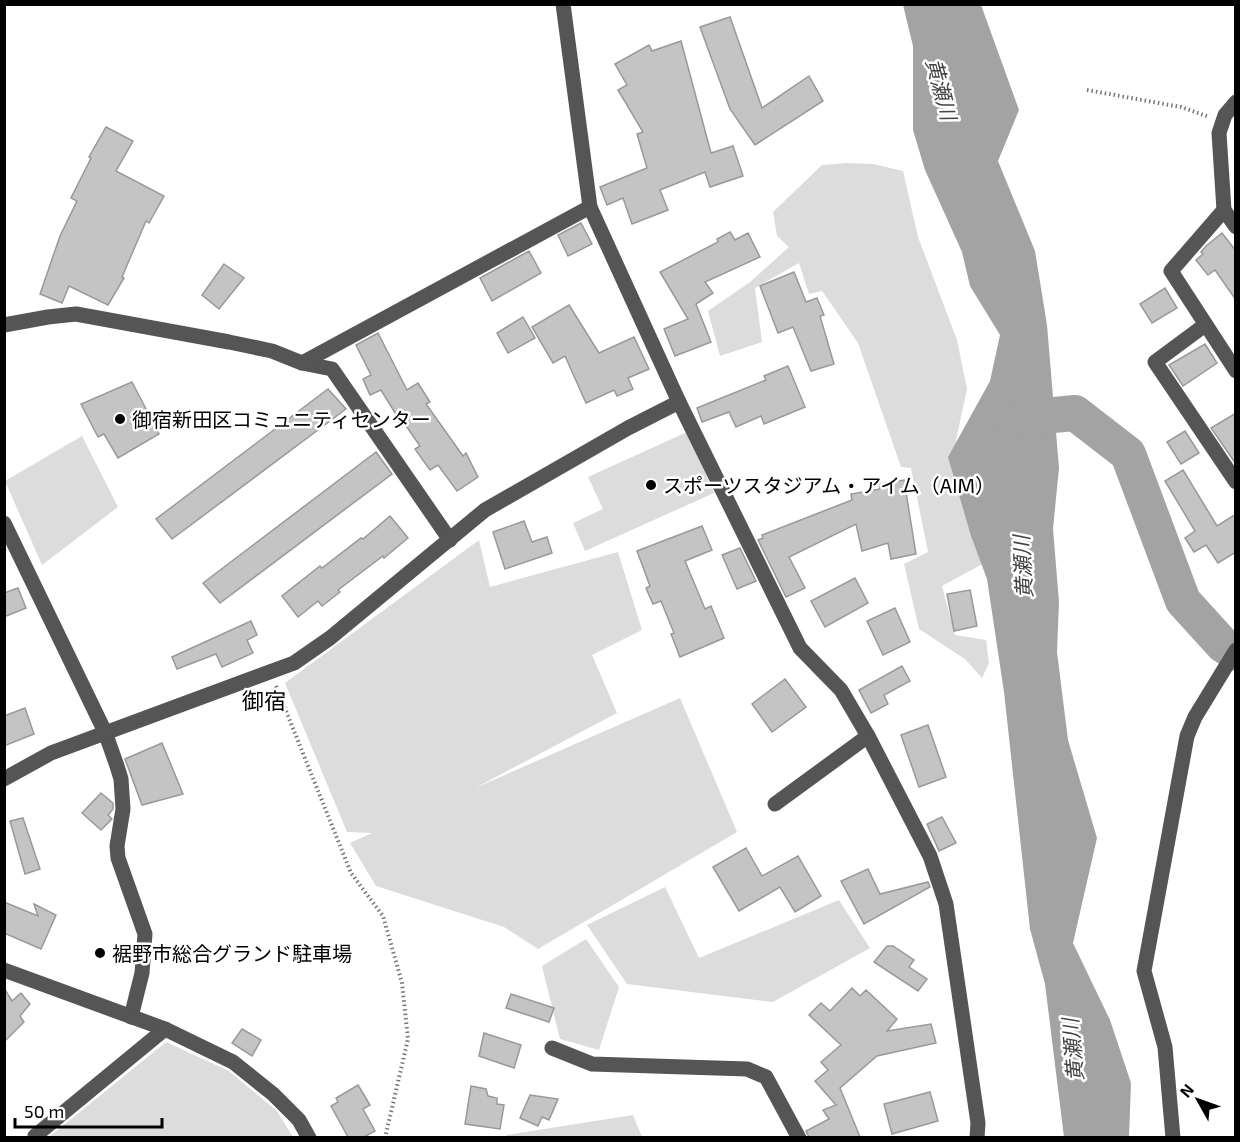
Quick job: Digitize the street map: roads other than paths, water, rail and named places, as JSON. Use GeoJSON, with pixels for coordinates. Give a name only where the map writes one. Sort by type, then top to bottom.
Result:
{"type":"FeatureCollection","features":[{"type":"Feature","properties":{"kind":"street"},"geometry":{"type":"LineString","coordinates":[[563,4],[590,207],[679,402],[800,648],[841,690],[868,736],[930,856],[946,904],[978,1123],[977,1137]]}},
{"type":"Feature","properties":{"kind":"street"},"geometry":{"type":"LineString","coordinates":[[1236,102],[1225,115],[1219,133],[1224,210],[1236,227]]}},
{"type":"Feature","properties":{"kind":"street"},"geometry":{"type":"LineString","coordinates":[[302,363],[590,207]]}},
{"type":"Feature","properties":{"kind":"street"},"geometry":{"type":"LineString","coordinates":[[1224,210],[1171,271],[1236,371]]}},
{"type":"Feature","properties":{"kind":"street"},"geometry":{"type":"LineString","coordinates":[[4,325],[76,314],[272,351],[302,363],[332,369],[450,540]]}},
{"type":"Feature","properties":{"kind":"street"},"geometry":{"type":"LineString","coordinates":[[1205,325],[1155,362],[1236,482]]}},
{"type":"Feature","properties":{"kind":"street"},"geometry":{"type":"LineString","coordinates":[[4,778],[51,753],[294,663],[330,638],[485,510],[628,428],[679,402]]}},
{"type":"Feature","properties":{"kind":"street"},"geometry":{"type":"LineString","coordinates":[[4,523],[105,732],[121,780],[123,809],[117,846],[118,858],[145,934],[142,973],[131,1017]]}},
{"type":"Feature","properties":{"kind":"street"},"geometry":{"type":"LineString","coordinates":[[1173,1137],[1165,1047],[1144,971],[1187,736],[1195,717],[1234,652]]}},
{"type":"Feature","properties":{"kind":"street"},"geometry":{"type":"LineString","coordinates":[[775,804],[868,736]]}},
{"type":"Feature","properties":{"kind":"street"},"geometry":{"type":"LineString","coordinates":[[4,970],[165,1029],[233,1062],[273,1094],[299,1120],[309,1137]]}},
{"type":"Feature","properties":{"kind":"street"},"geometry":{"type":"LineString","coordinates":[[35,1136],[165,1029]]}},
{"type":"Feature","properties":{"kind":"street"},"geometry":{"type":"LineString","coordinates":[[552,1048],[592,1064],[747,1069],[766,1077],[799,1137]]}},
{"type":"Feature","properties":{"kind":"water","name":"黄瀬川"},"geometry":{"type":"Polygon","coordinates":[[[903,5],[981,5],[1019,110],[998,161],[1035,251],[1047,325],[1059,468],[1053,529],[1059,602],[1057,652],[1068,740],[1097,838],[1073,943],[1110,1020],[1131,1083],[1129,1137],[1064,1137],[1045,984],[1030,929],[1004,692],[987,579],[971,536],[948,457],[990,381],[1000,335],[970,286],[962,252],[925,170],[913,130],[913,46],[903,5]]]}},
{"type":"Feature","properties":{"kind":"waterway"},"geometry":{"type":"LineString","coordinates":[[1011,419],[1075,413],[1128,454],[1183,601],[1223,645],[1236,653]]}},
{"type":"Feature","properties":{"kind":"place","name":"御宿新田区コミュニティセンター"},"geometry":{"type":"Point","coordinates":[120,419]}},
{"type":"Feature","properties":{"kind":"place","name":"スポーツスタジアム・アイム（AIM）"},"geometry":{"type":"Point","coordinates":[651,485]}},
{"type":"Feature","properties":{"kind":"place","name":"裾野市総合グランド駐車場"},"geometry":{"type":"Point","coordinates":[100,953]}},
{"type":"Feature","properties":{"kind":"district","name":"御宿"},"geometry":{"type":"Point","coordinates":[264,700]}}]}
